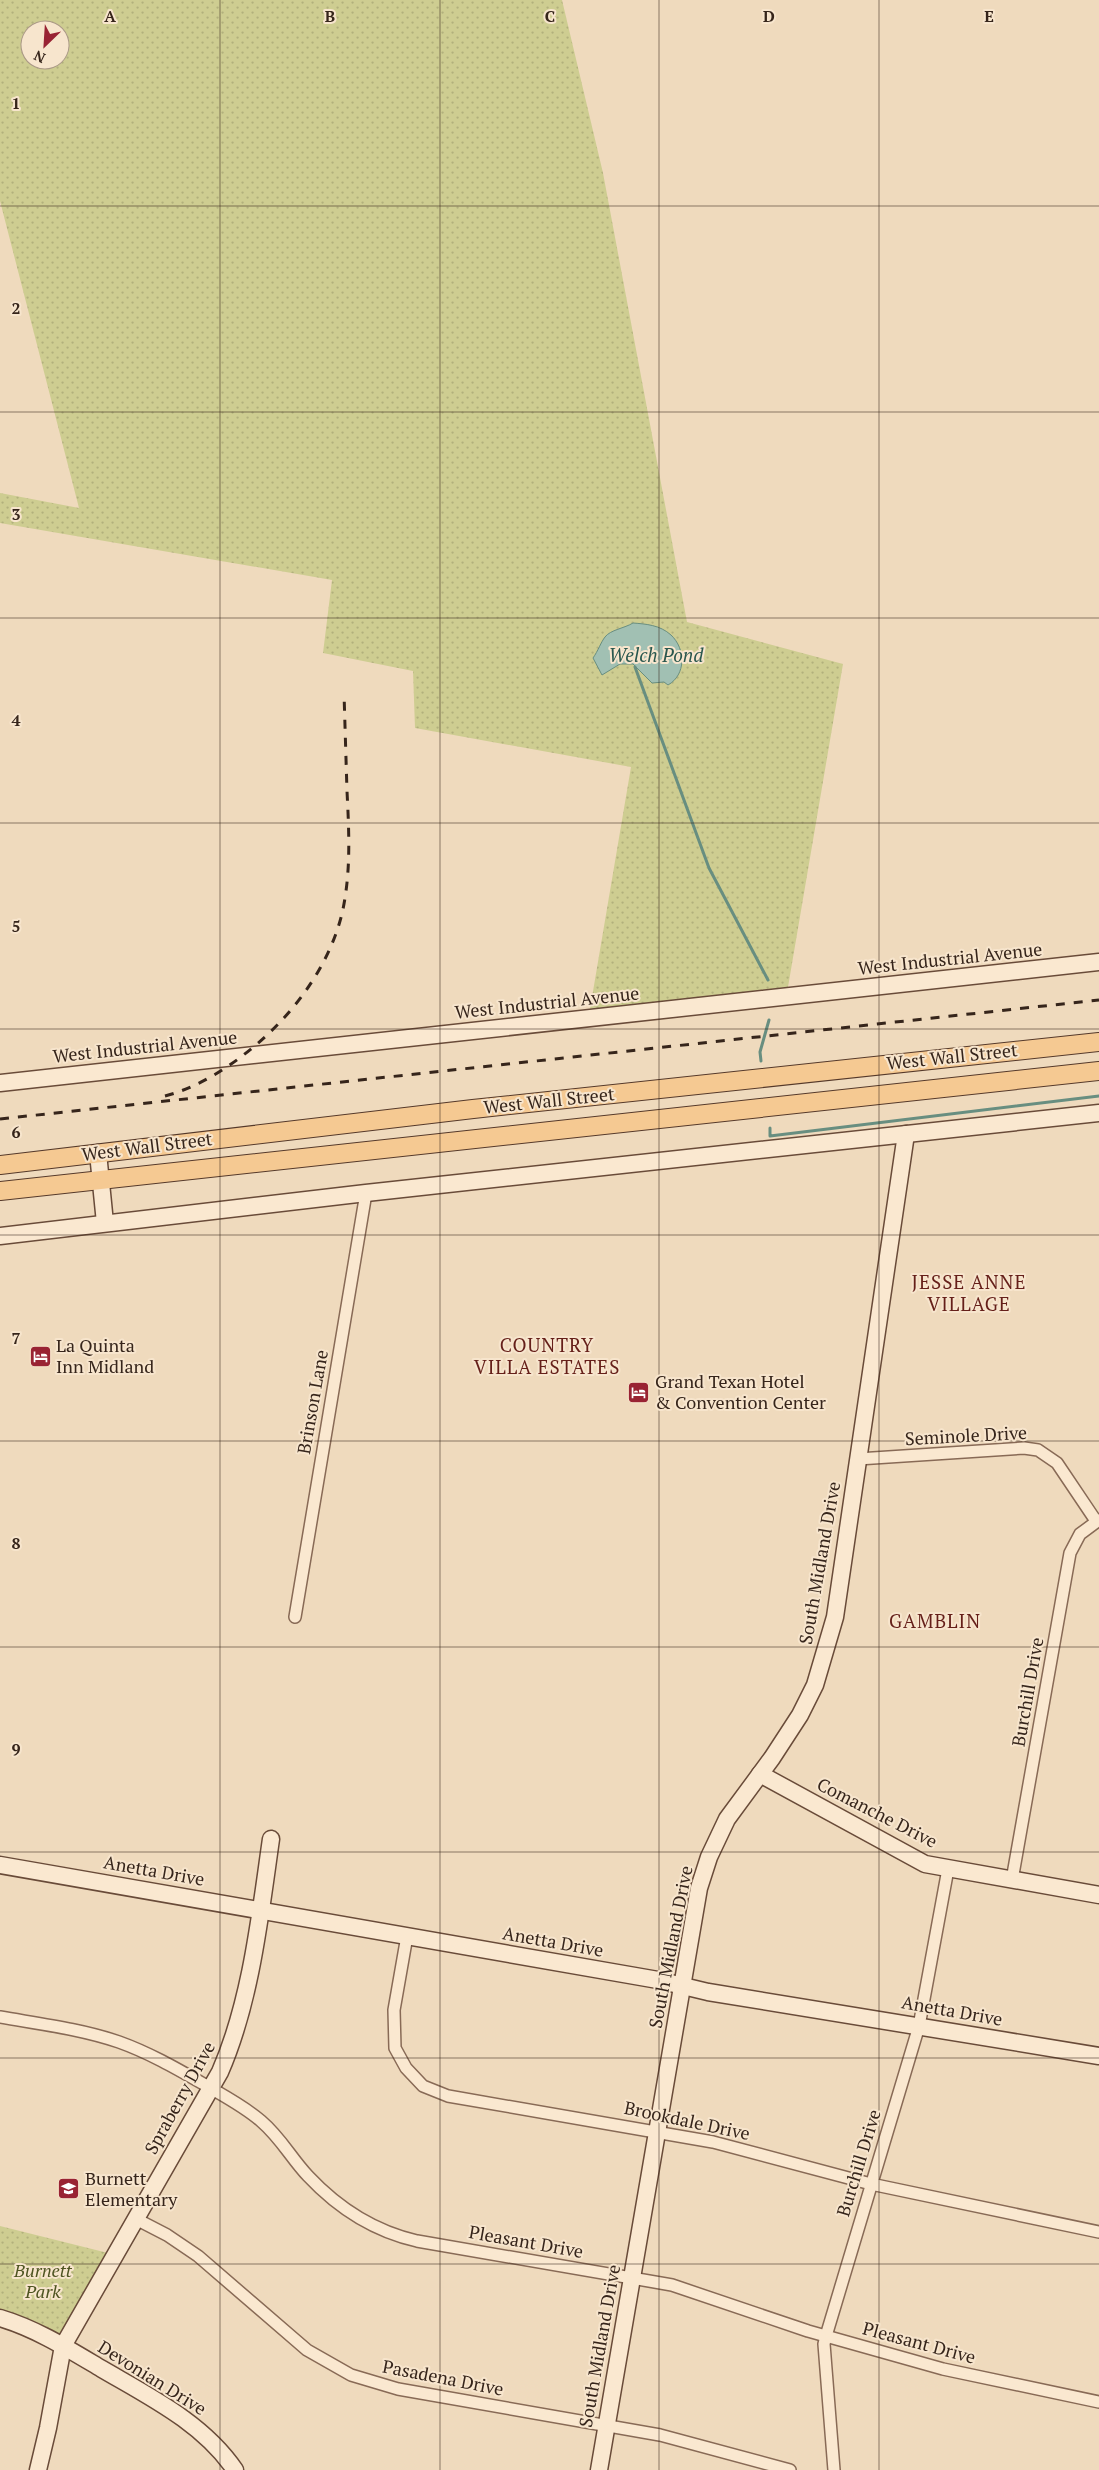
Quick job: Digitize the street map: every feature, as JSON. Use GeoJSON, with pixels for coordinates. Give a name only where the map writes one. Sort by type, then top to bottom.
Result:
{"type":"FeatureCollection","features":[{"type":"Feature","properties":{"kind":"main road","name":"West Wall Street"},"geometry":{"type":"LineString","coordinates":[[0,1164],[473,1109],[1099,1042]]}},
{"type":"Feature","properties":{"kind":"main road","name":"West Wall Street"},"geometry":{"type":"LineString","coordinates":[[0,1191],[100,1178],[1099,1071]]}},
{"type":"Feature","properties":{"kind":"street","name":"West Industrial Avenue"},"geometry":{"type":"LineString","coordinates":[[0,1083],[1099,962]]}},
{"type":"Feature","properties":{"kind":"street"},"geometry":{"type":"LineString","coordinates":[[0,1236],[366,1193],[1099,1113]]}},
{"type":"Feature","properties":{"kind":"street","name":"South Midland Drive"},"geometry":{"type":"LineString","coordinates":[[599,2470],[699,1888],[709,1857],[727,1820],[800,1716],[815,1685],[836,1617],[906,1134]]}},
{"type":"Feature","properties":{"kind":"street"},"geometry":{"type":"LineString","coordinates":[[98,1153],[105,1223]]}},
{"type":"Feature","properties":{"kind":"street","name":"Brinson Lane"},"geometry":{"type":"LineString","coordinates":[[295,1617],[366,1193]]}},
{"type":"Feature","properties":{"kind":"street","name":"Seminole Drive"},"geometry":{"type":"LineString","coordinates":[[858,1459],[1024,1448],[1038,1450],[1057,1463],[1097,1520]]}},
{"type":"Feature","properties":{"kind":"street","name":"Burchill Drive"},"geometry":{"type":"LineString","coordinates":[[1012,1880],[1070,1553],[1080,1534],[1097,1520]]}},
{"type":"Feature","properties":{"kind":"street","name":"Comanche Drive"},"geometry":{"type":"LineString","coordinates":[[760,1774],[925,1864],[1099,1895]]}},
{"type":"Feature","properties":{"kind":"street","name":"Spraberry Drive"},"geometry":{"type":"LineString","coordinates":[[38,2470],[48,2428],[63,2346],[220,2072],[239,2025],[260,1910],[270,1839]]}},
{"type":"Feature","properties":{"kind":"street","name":"Anetta Drive"},"geometry":{"type":"LineString","coordinates":[[0,1865],[407,1936],[708,1992],[1099,2056]]}},
{"type":"Feature","properties":{"kind":"street","name":"Burchill Drive"},"geometry":{"type":"LineString","coordinates":[[834,2470],[824,2344],[919,2026],[948,1869]]}},
{"type":"Feature","properties":{"kind":"street","name":"Brookdale Drive"},"geometry":{"type":"LineString","coordinates":[[407,1936],[394,2010],[395,2048],[406,2068],[424,2086],[448,2096],[713,2142],[871,2184],[1099,2232]]}},
{"type":"Feature","properties":{"kind":"street","name":"Pleasant Drive"},"geometry":{"type":"LineString","coordinates":[[0,2017],[83,2032],[119,2042],[161,2060],[262,2121],[284,2143],[301,2168],[323,2192],[345,2209],[383,2230],[417,2241],[672,2285],[826,2336],[967,2375],[1099,2402]]}},
{"type":"Feature","properties":{"kind":"street","name":"Pasadena Drive"},"geometry":{"type":"LineString","coordinates":[[136,2219],[166,2235],[198,2256],[308,2350],[351,2375],[398,2389],[660,2435],[790,2470]]}},
{"type":"Feature","properties":{"kind":"street","name":"Devonian Drive"},"geometry":{"type":"LineString","coordinates":[[0,2318],[19,2324],[63,2346],[176,2412],[205,2436],[235,2470]]}},
{"type":"Feature","properties":{"kind":"green space"},"geometry":{"type":"Polygon","coordinates":[[[0,0],[562,0],[603,173],[687,622],[843,664],[788,987],[590,1009],[631,767],[415,728],[413,671],[323,653],[332,580],[0,523],[0,493],[79,508],[0,201],[0,0]]]}},
{"type":"Feature","properties":{"kind":"green space","name":"Burnett Park"},"geometry":{"type":"Polygon","coordinates":[[[0,2226],[108,2253],[60,2338],[0,2320],[0,2226]]]}},
{"type":"Feature","properties":{"kind":"water","name":"Welch Pond"},"geometry":{"type":"Polygon","coordinates":[[[633,623],[658,627],[671,635],[676,641],[681,654],[681,668],[674,681],[668,685],[664,682],[652,683],[633,664],[620,664],[602,675],[593,658],[604,639],[610,633],[633,623]]]}},
{"type":"Feature","properties":{"kind":"waterway"},"geometry":{"type":"LineString","coordinates":[[635,667],[709,868],[768,980]]}},
{"type":"Feature","properties":{"kind":"waterway"},"geometry":{"type":"LineString","coordinates":[[761,1061],[760,1052],[769,1020]]}},
{"type":"Feature","properties":{"kind":"waterway"},"geometry":{"type":"LineString","coordinates":[[770,1128],[770,1136],[1099,1096]]}},
{"type":"Feature","properties":{"kind":"railway"},"geometry":{"type":"LineString","coordinates":[[165,1096],[202,1082],[214,1075],[236,1061],[272,1031],[311,983],[331,947],[343,909],[348,865],[349,836],[344,693]]}},
{"type":"Feature","properties":{"kind":"railway"},"geometry":{"type":"LineString","coordinates":[[0,1119],[1099,1000]]}},
{"type":"Feature","properties":{"kind":"place","name":"La Quinta Inn Midland"},"geometry":{"type":"Point","coordinates":[40,1356]}},
{"type":"Feature","properties":{"kind":"place","name":"Grand Texan Hotel & Convention Center"},"geometry":{"type":"Point","coordinates":[639,1392]}},
{"type":"Feature","properties":{"kind":"place","name":"Burnett Elementary"},"geometry":{"type":"Point","coordinates":[69,2189]}},
{"type":"Feature","properties":{"kind":"district","name":"JESSE ANNE VILLAGE"},"geometry":{"type":"Point","coordinates":[969,1293]}},
{"type":"Feature","properties":{"kind":"district","name":"COUNTRY VILLA ESTATES"},"geometry":{"type":"Point","coordinates":[547,1356]}},
{"type":"Feature","properties":{"kind":"district","name":"GAMBLIN"},"geometry":{"type":"Point","coordinates":[935,1621]}}]}
